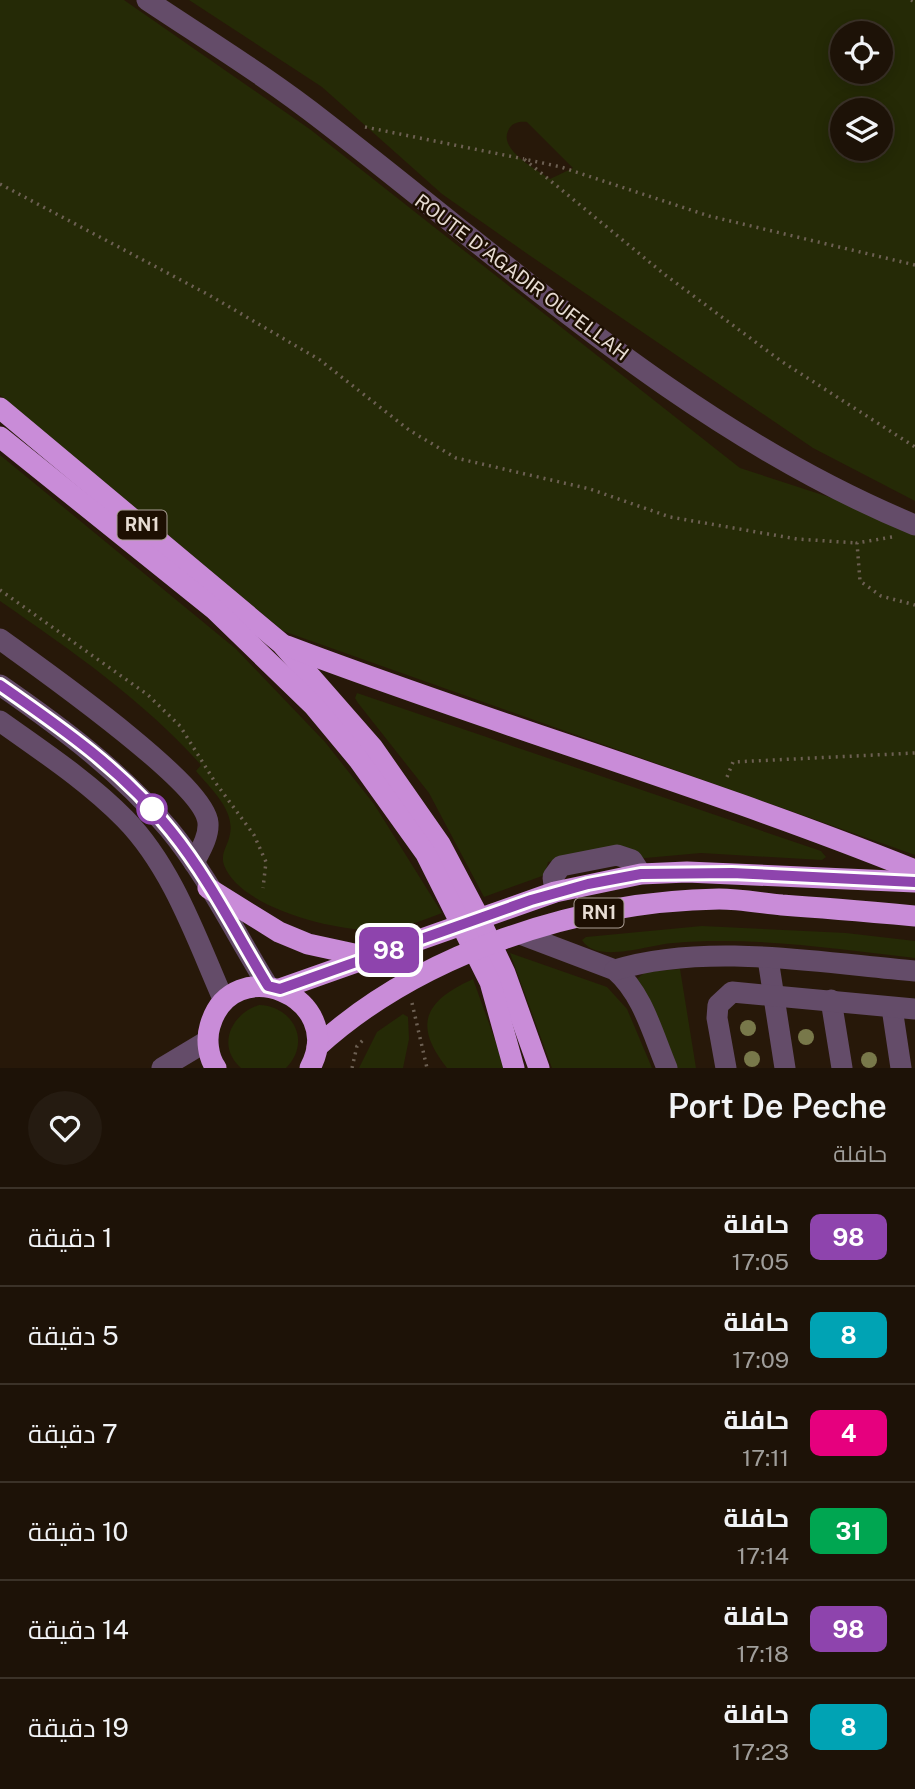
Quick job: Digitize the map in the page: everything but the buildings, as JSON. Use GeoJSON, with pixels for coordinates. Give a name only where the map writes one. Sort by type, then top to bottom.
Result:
{"type":"FeatureCollection","features":[{"type":"Feature","properties":{"kind":"highway","name":"RN1"},"geometry":{"type":"LineString","coordinates":[[0,408],[282,644],[373,748],[433,849],[498,977],[539,1068]]}},
{"type":"Feature","properties":{"kind":"highway","name":"RN1"},"geometry":{"type":"LineString","coordinates":[[0,438],[214,609],[265,656],[314,706],[433,849]]}},
{"type":"Feature","properties":{"kind":"highway"},"geometry":{"type":"LineString","coordinates":[[282,644],[405,691],[719,797],[915,870]]}},
{"type":"Feature","properties":{"kind":"highway","name":"RN1"},"geometry":{"type":"LineString","coordinates":[[224,1001],[237,992],[274,988],[555,892],[641,874],[738,873],[915,882]]}},
{"type":"Feature","properties":{"kind":"highway"},"geometry":{"type":"LineString","coordinates":[[208,888],[279,932],[307,944],[370,957]]}},
{"type":"Feature","properties":{"kind":"highway","name":"RN1"},"geometry":{"type":"LineString","coordinates":[[317,1047],[376,999],[409,991],[520,934],[595,914],[721,899],[915,916]]}},
{"type":"Feature","properties":{"kind":"highway","name":"RN1"},"geometry":{"type":"LineString","coordinates":[[498,977],[514,1068]]}},
{"type":"Feature","properties":{"kind":"highway"},"geometry":{"type":"LineString","coordinates":[[274,988],[293,996],[308,1012],[316,1032],[317,1047],[310,1068]]}},
{"type":"Feature","properties":{"kind":"highway"},"geometry":{"type":"LineString","coordinates":[[216,1068],[207,1041],[215,1013],[224,1001]]}},
{"type":"Feature","properties":{"kind":"street","name":"ROUTE D'AGADIR OUFELLAH"},"geometry":{"type":"LineString","coordinates":[[147,0],[326,122],[459,231],[664,384],[785,463],[874,508],[909,530]]}},
{"type":"Feature","properties":{"kind":"street"},"geometry":{"type":"LineString","coordinates":[[0,639],[142,747],[199,802],[208,822],[204,844],[194,863]]}},
{"type":"Feature","properties":{"kind":"street"},"geometry":{"type":"LineString","coordinates":[[0,685],[110,765],[171,831],[274,988]]}},
{"type":"Feature","properties":{"kind":"street"},"geometry":{"type":"LineString","coordinates":[[0,721],[105,801],[141,838],[171,884],[224,1001]]}},
{"type":"Feature","properties":{"kind":"street"},"geometry":{"type":"LineString","coordinates":[[520,934],[615,971],[633,989],[667,1068]]}},
{"type":"Feature","properties":{"kind":"street"},"geometry":{"type":"LineString","coordinates":[[615,971],[642,962],[768,959],[915,971]]}},
{"type":"Feature","properties":{"kind":"street"},"geometry":{"type":"LineString","coordinates":[[768,959],[786,1068]]}},
{"type":"Feature","properties":{"kind":"street"},"geometry":{"type":"LineString","coordinates":[[726,1068],[717,1018],[718,1005],[732,992],[915,1009]]}},
{"type":"Feature","properties":{"kind":"street"},"geometry":{"type":"LineString","coordinates":[[831,1000],[842,1068]]}},
{"type":"Feature","properties":{"kind":"street"},"geometry":{"type":"LineString","coordinates":[[892,1008],[901,1068]]}},
{"type":"Feature","properties":{"kind":"street"},"geometry":{"type":"LineString","coordinates":[[162,1068],[207,1041]]}},
{"type":"Feature","properties":{"kind":"path"},"geometry":{"type":"LineString","coordinates":[[364,127],[561,167],[709,216],[915,265]]}},
{"type":"Feature","properties":{"kind":"path"},"geometry":{"type":"LineString","coordinates":[[524,159],[664,274],[771,353],[915,447]]}},
{"type":"Feature","properties":{"kind":"path"},"geometry":{"type":"LineString","coordinates":[[0,184],[209,295],[320,360],[409,430],[456,458],[590,489],[670,517],[797,538],[857,543],[909,530]]}},
{"type":"Feature","properties":{"kind":"path"},"geometry":{"type":"LineString","coordinates":[[857,543],[860,581],[881,596],[915,605]]}},
{"type":"Feature","properties":{"kind":"path"},"geometry":{"type":"LineString","coordinates":[[0,590],[148,695],[180,726],[215,782],[254,835],[266,862],[263,888]]}},
{"type":"Feature","properties":{"kind":"path"},"geometry":{"type":"LineString","coordinates":[[719,797],[733,762],[915,753]]}},
{"type":"Feature","properties":{"kind":"path"},"geometry":{"type":"LineString","coordinates":[[400,1008],[409,991]]}},
{"type":"Feature","properties":{"kind":"path"},"geometry":{"type":"LineString","coordinates":[[409,991],[427,1068]]}},
{"type":"Feature","properties":{"kind":"path"},"geometry":{"type":"LineString","coordinates":[[352,1068],[357,1046],[373,1031]]}},
{"type":"Feature","properties":{"kind":"green space"},"geometry":{"type":"Polygon","coordinates":[[[0,0],[124,0],[311,130],[740,468],[915,525],[915,855],[283,631],[0,395],[0,0]]]}},
{"type":"Feature","properties":{"kind":"green space"},"geometry":{"type":"Polygon","coordinates":[[[189,0],[915,0],[915,501],[813,448],[442,194],[322,87],[189,0]],[[527,122],[516,123],[508,131],[509,145],[521,159],[550,179],[573,168],[527,122]]]}},
{"type":"Feature","properties":{"kind":"green space"},"geometry":{"type":"Polygon","coordinates":[[[0,455],[236,649],[325,742],[374,804],[442,913],[410,925],[384,930],[337,926],[290,914],[268,905],[233,880],[223,861],[230,834],[229,816],[220,800],[196,771],[201,765],[179,741],[131,698],[0,601],[0,455]]]}},
{"type":"Feature","properties":{"kind":"green space"},"geometry":{"type":"Polygon","coordinates":[[[357,693],[821,851],[826,857],[822,860],[701,853],[634,859],[627,850],[548,862],[545,875],[484,897],[429,793],[358,703],[355,698],[357,693]]]}},
{"type":"Feature","properties":{"kind":"green space"},"geometry":{"type":"Polygon","coordinates":[[[702,926],[846,933],[915,941],[915,958],[734,941],[674,943],[611,952],[589,947],[582,940],[586,937],[702,926]]]}},
{"type":"Feature","properties":{"kind":"green space"},"geometry":{"type":"Polygon","coordinates":[[[510,953],[607,987],[627,1009],[652,1068],[552,1068],[510,953]]]}},
{"type":"Feature","properties":{"kind":"green space"},"geometry":{"type":"Polygon","coordinates":[[[680,969],[696,1068],[675,1068],[637,979],[645,972],[680,969]]]}},
{"type":"Feature","properties":{"kind":"green space"},"geometry":{"type":"Polygon","coordinates":[[[473,979],[505,1068],[447,1068],[429,1038],[429,1014],[435,1005],[444,995],[473,979]]]}},
{"type":"Feature","properties":{"kind":"green space"},"geometry":{"type":"Polygon","coordinates":[[[259,1005],[281,1012],[295,1027],[298,1047],[286,1068],[241,1068],[229,1050],[228,1041],[234,1023],[249,1009],[259,1005]]]}},
{"type":"Feature","properties":{"kind":"green space"},"geometry":{"type":"Polygon","coordinates":[[[403,1014],[408,1017],[409,1039],[403,1068],[359,1068],[377,1032],[403,1014]]]}},
{"type":"Feature","properties":{"kind":"bus line","name":"98"},"geometry":{"type":"LineString","coordinates":[[0,685],[110,765],[136,791],[171,831],[194,863],[268,986],[280,989],[555,892],[641,874],[732,873],[915,882]]}}]}
